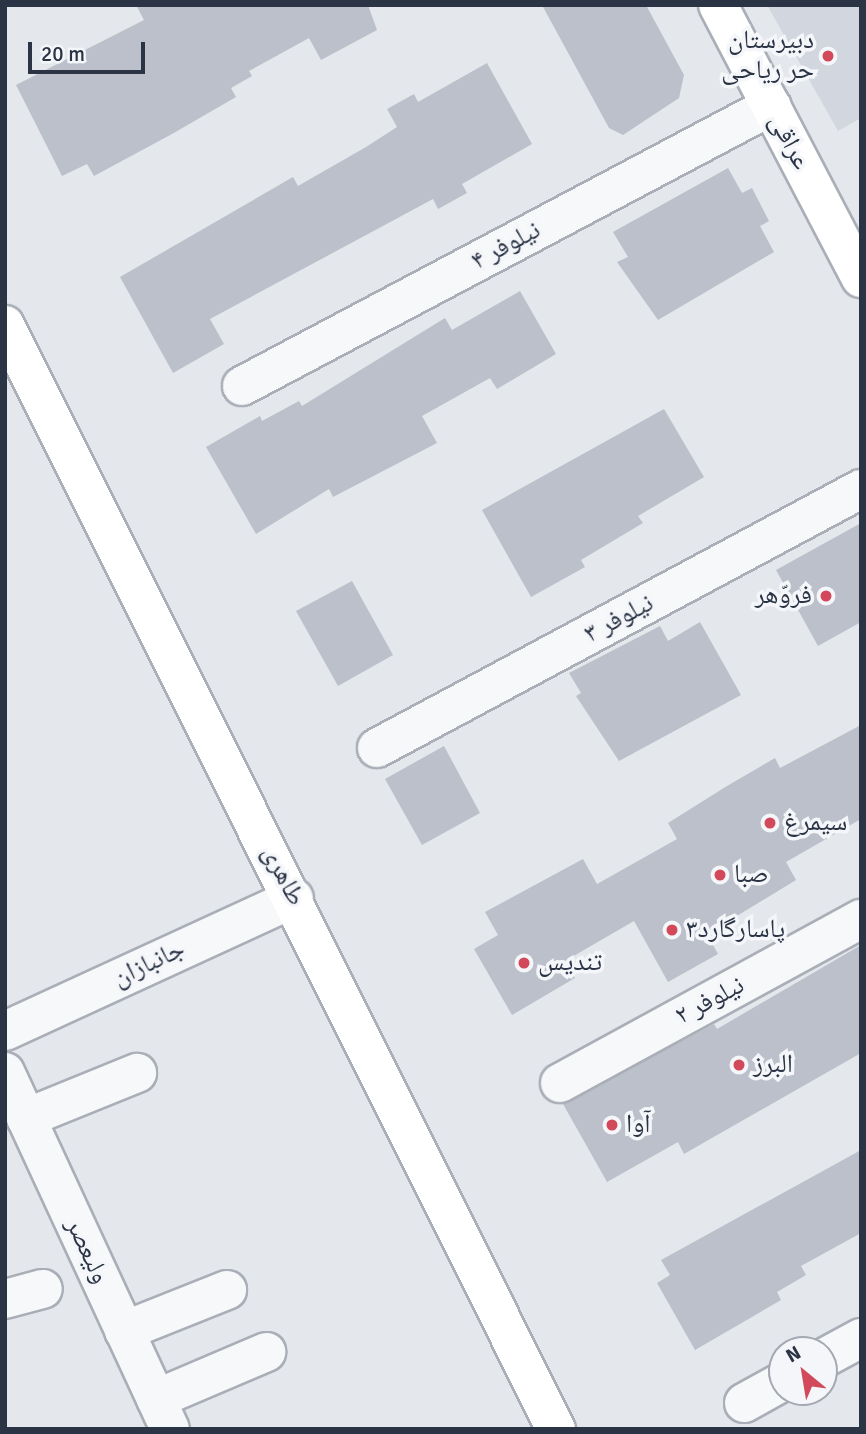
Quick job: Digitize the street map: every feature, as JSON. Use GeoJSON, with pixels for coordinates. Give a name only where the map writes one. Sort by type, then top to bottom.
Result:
{"type":"FeatureCollection","features":[{"type":"Feature","properties":{"kind":"street","name":"عراقی"},"geometry":{"type":"LineString","coordinates":[[718,5],[861,278]]}},
{"type":"Feature","properties":{"kind":"street","name":"نیلوفر ۴"},"geometry":{"type":"LineString","coordinates":[[242,386],[771,106]]}},
{"type":"Feature","properties":{"kind":"street","name":"طاهری"},"geometry":{"type":"LineString","coordinates":[[5,325],[294,898],[556,1429]]}},
{"type":"Feature","properties":{"kind":"street","name":"نیلوفر ۳"},"geometry":{"type":"LineString","coordinates":[[377,748],[861,489]]}},
{"type":"Feature","properties":{"kind":"street","name":"جانبازان"},"geometry":{"type":"LineString","coordinates":[[5,1031],[294,898]]}},
{"type":"Feature","properties":{"kind":"street","name":"نیلوفر ۲"},"geometry":{"type":"LineString","coordinates":[[560,1083],[861,919]]}},
{"type":"Feature","properties":{"kind":"street","name":"ولیعصر"},"geometry":{"type":"LineString","coordinates":[[5,1072],[163,1414]]}},
{"type":"Feature","properties":{"kind":"street"},"geometry":{"type":"LineString","coordinates":[[26,1118],[137,1073]]}},
{"type":"Feature","properties":{"kind":"street"},"geometry":{"type":"LineString","coordinates":[[5,1300],[43,1289]]}},
{"type":"Feature","properties":{"kind":"street"},"geometry":{"type":"LineString","coordinates":[[124,1331],[227,1290]]}},
{"type":"Feature","properties":{"kind":"street"},"geometry":{"type":"LineString","coordinates":[[838,1350],[861,1338]]}},
{"type":"Feature","properties":{"kind":"street"},"geometry":{"type":"LineString","coordinates":[[163,1414],[266,1352]]}},
{"type":"Feature","properties":{"kind":"street"},"geometry":{"type":"LineString","coordinates":[[744,1403],[768,1390]]}},
{"type":"Feature","properties":{"kind":"shaded area","name":"دبیرستان حر ریاحی"},"geometry":{"type":"Polygon","coordinates":[[[767,5],[861,5],[861,118],[838,131],[767,5]]]}},
{"type":"Feature","properties":{"kind":"building"},"geometry":{"type":"Polygon","coordinates":[[[136,5],[368,5],[377,30],[321,60],[309,38],[249,71],[252,76],[231,88],[236,97],[172,134],[94,176],[87,164],[62,176],[16,85],[144,20],[136,5]]]}},
{"type":"Feature","properties":{"kind":"building"},"geometry":{"type":"Polygon","coordinates":[[[542,5],[646,5],[684,75],[679,98],[623,135],[609,128],[542,5]]]}},
{"type":"Feature","properties":{"kind":"building"},"geometry":{"type":"Polygon","coordinates":[[[487,63],[532,144],[462,184],[467,193],[438,209],[433,199],[210,319],[224,344],[173,373],[120,277],[293,177],[298,186],[366,147],[397,127],[387,109],[414,94],[418,102],[487,63]]]}},
{"type":"Feature","properties":{"kind":"building"},"geometry":{"type":"Polygon","coordinates":[[[728,168],[742,193],[752,188],[769,221],[760,226],[774,252],[658,320],[617,262],[628,257],[613,232],[728,168]]]}},
{"type":"Feature","properties":{"kind":"building"},"geometry":{"type":"Polygon","coordinates":[[[520,291],[556,354],[497,389],[490,378],[422,416],[437,443],[333,497],[329,489],[256,534],[206,447],[260,416],[262,421],[299,401],[302,406],[445,318],[452,330],[520,291]]]}},
{"type":"Feature","properties":{"kind":"building"},"geometry":{"type":"Polygon","coordinates":[[[664,409],[704,477],[638,516],[643,523],[581,560],[585,567],[531,597],[482,510],[664,409]]]}},
{"type":"Feature","properties":{"kind":"building","name":"فروّهر"},"geometry":{"type":"Polygon","coordinates":[[[861,523],[861,622],[818,646],[776,570],[861,523]]]}},
{"type":"Feature","properties":{"kind":"building"},"geometry":{"type":"Polygon","coordinates":[[[352,581],[393,655],[338,686],[296,611],[352,581]]]}},
{"type":"Feature","properties":{"kind":"building"},"geometry":{"type":"Polygon","coordinates":[[[700,622],[741,695],[619,761],[576,696],[581,693],[569,673],[660,626],[668,641],[700,622]]]}},
{"type":"Feature","properties":{"kind":"building"},"geometry":{"type":"Polygon","coordinates":[[[861,725],[861,819],[786,862],[796,880],[707,934],[718,954],[668,982],[634,921],[565,961],[575,978],[512,1015],[474,949],[498,935],[485,912],[583,859],[597,884],[677,839],[668,823],[727,786],[775,758],[780,768],[861,725]]]}},
{"type":"Feature","properties":{"kind":"building"},"geometry":{"type":"Polygon","coordinates":[[[444,746],[480,813],[422,845],[385,779],[444,746]]]}},
{"type":"Feature","properties":{"kind":"building"},"geometry":{"type":"Polygon","coordinates":[[[861,945],[861,1053],[684,1154],[678,1142],[607,1182],[563,1104],[714,1024],[717,1029],[861,945]]]}},
{"type":"Feature","properties":{"kind":"building"},"geometry":{"type":"Polygon","coordinates":[[[861,1150],[861,1233],[801,1266],[806,1275],[777,1292],[781,1300],[695,1350],[657,1283],[670,1275],[661,1260],[861,1150]]]}},
{"type":"Feature","properties":{"kind":"place","name":"دبیرستان حر ریاحی"},"geometry":{"type":"Point","coordinates":[828,56]}},
{"type":"Feature","properties":{"kind":"place","name":"فروّهر"},"geometry":{"type":"Point","coordinates":[826,596]}},
{"type":"Feature","properties":{"kind":"place","name":"سیمرغ"},"geometry":{"type":"Point","coordinates":[770,823]}},
{"type":"Feature","properties":{"kind":"place","name":"صبا"},"geometry":{"type":"Point","coordinates":[720,875]}},
{"type":"Feature","properties":{"kind":"place","name":"پاسارگارد۳"},"geometry":{"type":"Point","coordinates":[672,930]}},
{"type":"Feature","properties":{"kind":"place","name":"تندیس"},"geometry":{"type":"Point","coordinates":[524,963]}},
{"type":"Feature","properties":{"kind":"place","name":"البرز"},"geometry":{"type":"Point","coordinates":[739,1065]}},
{"type":"Feature","properties":{"kind":"place","name":"آوا"},"geometry":{"type":"Point","coordinates":[612,1125]}}]}
